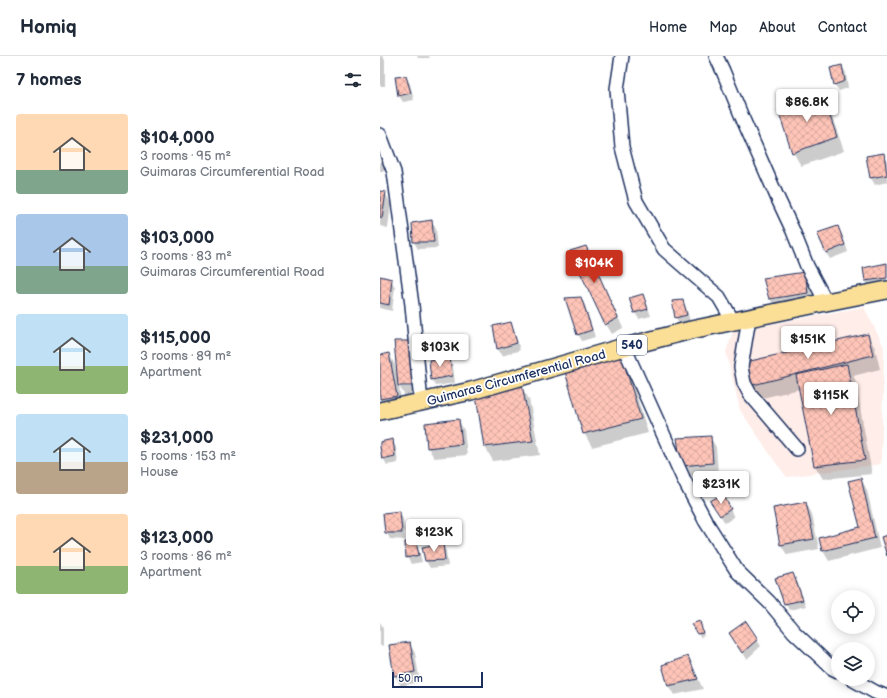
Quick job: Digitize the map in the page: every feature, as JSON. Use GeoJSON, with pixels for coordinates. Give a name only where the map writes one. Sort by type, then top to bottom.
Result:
{"type":"FeatureCollection","features":[{"type":"Feature","properties":{"kind":"main road","name":"Guimaras Circumferential Road"},"geometry":{"type":"LineString","coordinates":[[380,411],[471,391],[624,347],[691,330],[887,290]]}},
{"type":"Feature","properties":{"kind":"street"},"geometry":{"type":"LineString","coordinates":[[622,56],[617,89],[622,147],[636,201],[664,249],[719,297],[741,319],[741,367],[744,383],[750,394],[797,450]]}},
{"type":"Feature","properties":{"kind":"street"},"geometry":{"type":"LineString","coordinates":[[716,56],[807,266],[826,302]]}},
{"type":"Feature","properties":{"kind":"street"},"geometry":{"type":"LineString","coordinates":[[380,135],[394,172],[412,305],[421,403]]}},
{"type":"Feature","properties":{"kind":"street"},"geometry":{"type":"LineString","coordinates":[[624,347],[684,478],[706,522],[737,571],[769,602],[794,632],[831,667]]}},
{"type":"Feature","properties":{"kind":"street"},"geometry":{"type":"LineString","coordinates":[[864,686],[887,697]]}},
{"type":"Feature","properties":{"kind":"shaded area"},"geometry":{"type":"Polygon","coordinates":[[[864,307],[884,347],[881,464],[787,477],[740,410],[726,352],[733,331],[864,307]]]}},
{"type":"Feature","properties":{"kind":"building"},"geometry":{"type":"Polygon","coordinates":[[[842,65],[845,81],[834,85],[830,68],[842,65]]]}},
{"type":"Feature","properties":{"kind":"building"},"geometry":{"type":"Polygon","coordinates":[[[406,76],[411,93],[398,96],[395,77],[406,76]]]}},
{"type":"Feature","properties":{"kind":"building"},"geometry":{"type":"Polygon","coordinates":[[[822,93],[837,137],[792,153],[778,110],[822,93]]]}},
{"type":"Feature","properties":{"kind":"building"},"geometry":{"type":"Polygon","coordinates":[[[884,153],[887,175],[870,178],[866,156],[884,153]]]}},
{"type":"Feature","properties":{"kind":"building"},"geometry":{"type":"Polygon","coordinates":[[[380,191],[386,192],[382,218],[380,217],[380,191]]]}},
{"type":"Feature","properties":{"kind":"building"},"geometry":{"type":"Polygon","coordinates":[[[432,220],[434,242],[413,242],[412,223],[432,220]]]}},
{"type":"Feature","properties":{"kind":"building"},"geometry":{"type":"Polygon","coordinates":[[[838,226],[845,245],[826,253],[817,233],[838,226]]]}},
{"type":"Feature","properties":{"kind":"building"},"geometry":{"type":"Polygon","coordinates":[[[586,246],[618,318],[605,325],[570,251],[586,246]]]}},
{"type":"Feature","properties":{"kind":"building"},"geometry":{"type":"Polygon","coordinates":[[[887,263],[887,278],[865,281],[863,268],[887,263]]]}},
{"type":"Feature","properties":{"kind":"building"},"geometry":{"type":"Polygon","coordinates":[[[805,272],[808,293],[769,299],[763,278],[805,272]]]}},
{"type":"Feature","properties":{"kind":"building"},"geometry":{"type":"Polygon","coordinates":[[[380,276],[392,279],[389,305],[380,303],[380,276]]]}},
{"type":"Feature","properties":{"kind":"building"},"geometry":{"type":"Polygon","coordinates":[[[643,294],[648,309],[634,313],[629,298],[643,294]]]}},
{"type":"Feature","properties":{"kind":"building"},"geometry":{"type":"Polygon","coordinates":[[[581,297],[592,330],[577,335],[565,298],[581,297]]]}},
{"type":"Feature","properties":{"kind":"building"},"geometry":{"type":"Polygon","coordinates":[[[683,300],[687,315],[675,318],[672,301],[683,300]]]}},
{"type":"Feature","properties":{"kind":"building"},"geometry":{"type":"Polygon","coordinates":[[[511,322],[517,343],[497,349],[493,326],[511,322]]]}},
{"type":"Feature","properties":{"kind":"building"},"geometry":{"type":"Polygon","coordinates":[[[868,334],[873,355],[749,386],[746,362],[868,334]]]}},
{"type":"Feature","properties":{"kind":"building"},"geometry":{"type":"Polygon","coordinates":[[[394,341],[410,341],[415,386],[398,386],[394,341]]]}},
{"type":"Feature","properties":{"kind":"building"},"geometry":{"type":"Polygon","coordinates":[[[389,353],[397,396],[380,399],[380,355],[389,353]]]}},
{"type":"Feature","properties":{"kind":"building"},"geometry":{"type":"Polygon","coordinates":[[[621,353],[641,419],[583,434],[564,368],[621,353]]]}},
{"type":"Feature","properties":{"kind":"building"},"geometry":{"type":"Polygon","coordinates":[[[450,357],[452,376],[431,380],[429,360],[450,357]]]}},
{"type":"Feature","properties":{"kind":"building"},"geometry":{"type":"Polygon","coordinates":[[[847,364],[865,460],[814,466],[796,375],[847,364]]]}},
{"type":"Feature","properties":{"kind":"building"},"geometry":{"type":"Polygon","coordinates":[[[522,385],[533,441],[484,447],[476,396],[522,385]]]}},
{"type":"Feature","properties":{"kind":"building"},"geometry":{"type":"Polygon","coordinates":[[[459,419],[462,444],[427,448],[425,423],[459,419]]]}},
{"type":"Feature","properties":{"kind":"building"},"geometry":{"type":"Polygon","coordinates":[[[711,436],[713,463],[681,466],[677,438],[711,436]]]}},
{"type":"Feature","properties":{"kind":"building"},"geometry":{"type":"Polygon","coordinates":[[[393,439],[395,456],[382,459],[380,442],[393,439]]]}},
{"type":"Feature","properties":{"kind":"building"},"geometry":{"type":"Polygon","coordinates":[[[861,478],[875,538],[822,551],[819,538],[860,527],[848,481],[861,478]]]}},
{"type":"Feature","properties":{"kind":"building"},"geometry":{"type":"Polygon","coordinates":[[[723,494],[731,509],[720,516],[710,501],[723,494]]]}},
{"type":"Feature","properties":{"kind":"building"},"geometry":{"type":"Polygon","coordinates":[[[806,502],[814,539],[780,545],[773,508],[806,502]]]}},
{"type":"Feature","properties":{"kind":"building"},"geometry":{"type":"Polygon","coordinates":[[[400,511],[402,533],[385,533],[383,513],[400,511]]]}},
{"type":"Feature","properties":{"kind":"building"},"geometry":{"type":"Polygon","coordinates":[[[887,535],[887,556],[881,537],[887,535]]]}},
{"type":"Feature","properties":{"kind":"building"},"geometry":{"type":"Polygon","coordinates":[[[405,542],[416,542],[419,555],[406,558],[405,542]]]}},
{"type":"Feature","properties":{"kind":"building"},"geometry":{"type":"Polygon","coordinates":[[[443,543],[445,560],[425,561],[422,547],[443,543]]]}},
{"type":"Feature","properties":{"kind":"building"},"geometry":{"type":"Polygon","coordinates":[[[793,573],[803,600],[784,604],[775,578],[793,573]]]}},
{"type":"Feature","properties":{"kind":"building"},"geometry":{"type":"Polygon","coordinates":[[[700,621],[703,633],[697,634],[691,624],[700,621]]]}},
{"type":"Feature","properties":{"kind":"building"},"geometry":{"type":"Polygon","coordinates":[[[746,621],[758,639],[742,653],[729,633],[746,621]]]}},
{"type":"Feature","properties":{"kind":"building"},"geometry":{"type":"Polygon","coordinates":[[[410,642],[415,672],[394,676],[389,645],[410,642]]]}},
{"type":"Feature","properties":{"kind":"building"},"geometry":{"type":"Polygon","coordinates":[[[688,656],[698,679],[668,686],[662,665],[688,656]]]}}]}
